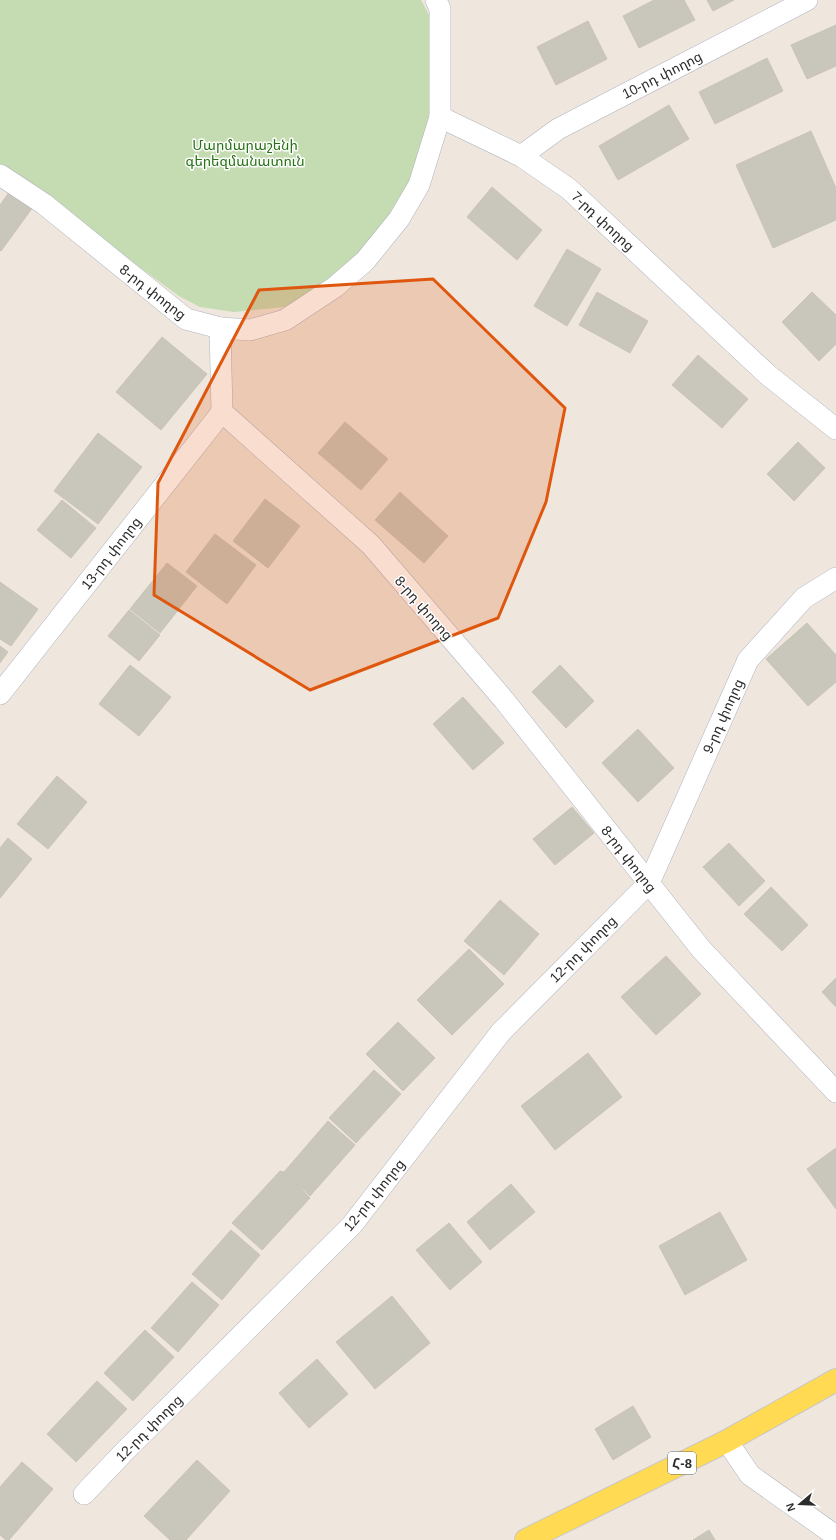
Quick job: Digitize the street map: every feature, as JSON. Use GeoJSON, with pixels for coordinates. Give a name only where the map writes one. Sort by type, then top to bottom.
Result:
{"type":"FeatureCollection","features":[{"type":"Feature","properties":{"kind":"main road","name":"Հ-8"},"geometry":{"type":"LineString","coordinates":[[526,1540],[727,1440],[836,1380]]}},
{"type":"Feature","properties":{"kind":"street"},"geometry":{"type":"LineString","coordinates":[[436,0],[440,9],[440,117]]}},
{"type":"Feature","properties":{"kind":"street","name":"10-րդ փողոց"},"geometry":{"type":"LineString","coordinates":[[521,156],[558,129],[807,0]]}},
{"type":"Feature","properties":{"kind":"street","name":"7-րդ փողոց"},"geometry":{"type":"LineString","coordinates":[[440,117],[521,156],[569,189],[768,375],[836,428]]}},
{"type":"Feature","properties":{"kind":"street","name":"8-րդ փողոց"},"geometry":{"type":"LineString","coordinates":[[0,175],[44,204],[186,319],[220,328],[250,330],[285,320],[335,287],[365,261],[399,219],[419,185],[440,117]]}},
{"type":"Feature","properties":{"kind":"street"},"geometry":{"type":"LineString","coordinates":[[220,328],[222,412]]}},
{"type":"Feature","properties":{"kind":"street","name":"8-րդ փողոց"},"geometry":{"type":"LineString","coordinates":[[222,412],[371,545],[504,700],[701,949],[836,1092]]}},
{"type":"Feature","properties":{"kind":"street","name":"13-րդ փողոց"},"geometry":{"type":"LineString","coordinates":[[0,694],[222,412]]}},
{"type":"Feature","properties":{"kind":"street","name":"9-րդ փողոց"},"geometry":{"type":"LineString","coordinates":[[649,883],[748,660],[804,598],[836,578]]}},
{"type":"Feature","properties":{"kind":"street","name":"12-րդ փողոց"},"geometry":{"type":"LineString","coordinates":[[84,1494],[124,1452],[352,1225],[501,1032],[649,883]]}},
{"type":"Feature","properties":{"kind":"street"},"geometry":{"type":"LineString","coordinates":[[727,1440],[750,1475],[836,1536]]}},
{"type":"Feature","properties":{"kind":"highlighted area"},"geometry":{"type":"Polygon","coordinates":[[[433,279],[565,408],[546,502],[498,618],[310,690],[154,595],[158,483],[259,290],[433,279]]]}},
{"type":"Feature","properties":{"kind":"green space","name":"Մարմարաշենի գերեզմանատուն"},"geometry":{"type":"Polygon","coordinates":[[[0,0],[421,0],[434,24],[432,118],[412,186],[354,266],[305,297],[284,307],[234,312],[200,307],[179,296],[0,165],[0,0]]]}},
{"type":"Feature","properties":{"kind":"building"},"geometry":{"type":"Polygon","coordinates":[[[654,0],[684,0],[695,20],[639,48],[623,16],[654,0]]]}},
{"type":"Feature","properties":{"kind":"building"},"geometry":{"type":"Polygon","coordinates":[[[707,0],[734,0],[713,11],[707,0]]]}},
{"type":"Feature","properties":{"kind":"building"},"geometry":{"type":"Polygon","coordinates":[[[588,21],[607,59],[556,85],[537,47],[588,21]]]}},
{"type":"Feature","properties":{"kind":"building"},"geometry":{"type":"Polygon","coordinates":[[[836,25],[836,66],[807,79],[791,45],[836,25]]]}},
{"type":"Feature","properties":{"kind":"building"},"geometry":{"type":"Polygon","coordinates":[[[767,58],[783,91],[715,124],[699,92],[767,58]]]}},
{"type":"Feature","properties":{"kind":"building"},"geometry":{"type":"Polygon","coordinates":[[[669,105],[689,139],[618,180],[599,146],[669,105]]]}},
{"type":"Feature","properties":{"kind":"building"},"geometry":{"type":"Polygon","coordinates":[[[811,131],[836,188],[836,220],[773,248],[736,165],[811,131]]]}},
{"type":"Feature","properties":{"kind":"building"},"geometry":{"type":"Polygon","coordinates":[[[492,187],[542,230],[517,260],[467,217],[492,187]]]}},
{"type":"Feature","properties":{"kind":"building"},"geometry":{"type":"Polygon","coordinates":[[[10,191],[33,207],[1,251],[0,205],[10,191]]]}},
{"type":"Feature","properties":{"kind":"building"},"geometry":{"type":"Polygon","coordinates":[[[567,249],[601,269],[567,326],[534,306],[567,249]]]}},
{"type":"Feature","properties":{"kind":"building"},"geometry":{"type":"Polygon","coordinates":[[[597,292],[648,321],[630,353],[579,325],[597,292]]]}},
{"type":"Feature","properties":{"kind":"building"},"geometry":{"type":"Polygon","coordinates":[[[812,292],[836,315],[836,344],[819,361],[782,322],[812,292]]]}},
{"type":"Feature","properties":{"kind":"building"},"geometry":{"type":"Polygon","coordinates":[[[162,337],[207,374],[161,430],[116,392],[162,337]]]}},
{"type":"Feature","properties":{"kind":"building"},"geometry":{"type":"Polygon","coordinates":[[[698,355],[748,399],[722,428],[672,385],[698,355]]]}},
{"type":"Feature","properties":{"kind":"building"},"geometry":{"type":"Polygon","coordinates":[[[345,422],[388,459],[361,490],[318,453],[345,422]]]}},
{"type":"Feature","properties":{"kind":"building"},"geometry":{"type":"Polygon","coordinates":[[[98,433],[142,467],[98,524],[54,491],[98,433]]]}},
{"type":"Feature","properties":{"kind":"building"},"geometry":{"type":"Polygon","coordinates":[[[798,442],[825,468],[794,501],[767,474],[798,442]]]}},
{"type":"Feature","properties":{"kind":"building"},"geometry":{"type":"Polygon","coordinates":[[[400,492],[448,536],[424,563],[375,520],[400,492]]]}},
{"type":"Feature","properties":{"kind":"building"},"geometry":{"type":"Polygon","coordinates":[[[265,499],[300,526],[268,568],[233,541],[265,499]]]}},
{"type":"Feature","properties":{"kind":"building"},"geometry":{"type":"Polygon","coordinates":[[[62,500],[96,528],[71,558],[37,530],[62,500]]]}},
{"type":"Feature","properties":{"kind":"building"},"geometry":{"type":"Polygon","coordinates":[[[215,534],[256,565],[227,604],[186,572],[215,534]]]}},
{"type":"Feature","properties":{"kind":"building"},"geometry":{"type":"Polygon","coordinates":[[[167,563],[197,586],[160,633],[130,609],[167,563]]]}},
{"type":"Feature","properties":{"kind":"building"},"geometry":{"type":"Polygon","coordinates":[[[0,582],[38,609],[11,646],[0,639],[0,582]]]}},
{"type":"Feature","properties":{"kind":"building"},"geometry":{"type":"Polygon","coordinates":[[[129,610],[160,635],[139,661],[108,636],[129,610]]]}},
{"type":"Feature","properties":{"kind":"building"},"geometry":{"type":"Polygon","coordinates":[[[807,623],[836,655],[836,682],[808,706],[766,659],[807,623]]]}},
{"type":"Feature","properties":{"kind":"building"},"geometry":{"type":"Polygon","coordinates":[[[0,646],[8,652],[0,663],[0,646]]]}},
{"type":"Feature","properties":{"kind":"building"},"geometry":{"type":"Polygon","coordinates":[[[130,665],[171,697],[139,736],[99,704],[130,665]]]}},
{"type":"Feature","properties":{"kind":"building"},"geometry":{"type":"Polygon","coordinates":[[[560,665],[594,701],[566,728],[532,692],[560,665]]]}},
{"type":"Feature","properties":{"kind":"building"},"geometry":{"type":"Polygon","coordinates":[[[463,697],[504,743],[473,770],[433,724],[463,697]]]}},
{"type":"Feature","properties":{"kind":"building"},"geometry":{"type":"Polygon","coordinates":[[[638,729],[674,768],[638,802],[602,763],[638,729]]]}},
{"type":"Feature","properties":{"kind":"building"},"geometry":{"type":"Polygon","coordinates":[[[57,776],[87,802],[48,849],[17,824],[57,776]]]}},
{"type":"Feature","properties":{"kind":"building"},"geometry":{"type":"Polygon","coordinates":[[[572,807],[594,833],[555,865],[533,839],[572,807]]]}},
{"type":"Feature","properties":{"kind":"building"},"geometry":{"type":"Polygon","coordinates":[[[8,838],[32,859],[0,898],[0,848],[8,838]]]}},
{"type":"Feature","properties":{"kind":"building"},"geometry":{"type":"Polygon","coordinates":[[[729,843],[765,881],[739,906],[703,867],[729,843]]]}},
{"type":"Feature","properties":{"kind":"building"},"geometry":{"type":"Polygon","coordinates":[[[771,887],[808,925],[782,951],[744,914],[771,887]]]}},
{"type":"Feature","properties":{"kind":"building"},"geometry":{"type":"Polygon","coordinates":[[[500,900],[539,934],[504,975],[464,941],[500,900]]]}},
{"type":"Feature","properties":{"kind":"building"},"geometry":{"type":"Polygon","coordinates":[[[469,949],[504,984],[452,1035],[417,1000],[469,949]]]}},
{"type":"Feature","properties":{"kind":"building"},"geometry":{"type":"Polygon","coordinates":[[[666,956],[701,994],[656,1035],[621,997],[666,956]]]}},
{"type":"Feature","properties":{"kind":"building"},"geometry":{"type":"Polygon","coordinates":[[[836,978],[836,1007],[822,992],[836,978]]]}},
{"type":"Feature","properties":{"kind":"building"},"geometry":{"type":"Polygon","coordinates":[[[398,1022],[435,1058],[403,1091],[366,1054],[398,1022]]]}},
{"type":"Feature","properties":{"kind":"building"},"geometry":{"type":"Polygon","coordinates":[[[588,1053],[622,1097],[555,1150],[521,1106],[588,1053]]]}},
{"type":"Feature","properties":{"kind":"building"},"geometry":{"type":"Polygon","coordinates":[[[374,1070],[401,1094],[356,1143],[329,1118],[374,1070]]]}},
{"type":"Feature","properties":{"kind":"building"},"geometry":{"type":"Polygon","coordinates":[[[328,1121],[355,1145],[310,1196],[284,1172],[328,1121]]]}},
{"type":"Feature","properties":{"kind":"building"},"geometry":{"type":"Polygon","coordinates":[[[836,1148],[836,1209],[807,1169],[836,1148]]]}},
{"type":"Feature","properties":{"kind":"building"},"geometry":{"type":"Polygon","coordinates":[[[280,1171],[284,1172],[310,1198],[262,1250],[232,1223],[280,1171]]]}},
{"type":"Feature","properties":{"kind":"building"},"geometry":{"type":"Polygon","coordinates":[[[511,1184],[535,1212],[490,1250],[467,1222],[511,1184]]]}},
{"type":"Feature","properties":{"kind":"building"},"geometry":{"type":"Polygon","coordinates":[[[720,1212],[747,1260],[685,1295],[659,1246],[720,1212]]]}},
{"type":"Feature","properties":{"kind":"building"},"geometry":{"type":"Polygon","coordinates":[[[449,1223],[482,1262],[450,1290],[416,1250],[449,1223]]]}},
{"type":"Feature","properties":{"kind":"building"},"geometry":{"type":"Polygon","coordinates":[[[231,1230],[260,1255],[222,1300],[192,1274],[231,1230]]]}},
{"type":"Feature","properties":{"kind":"building"},"geometry":{"type":"Polygon","coordinates":[[[192,1282],[219,1305],[178,1352],[151,1328],[192,1282]]]}},
{"type":"Feature","properties":{"kind":"building"},"geometry":{"type":"Polygon","coordinates":[[[392,1296],[430,1343],[375,1389],[336,1342],[392,1296]]]}},
{"type":"Feature","properties":{"kind":"building"},"geometry":{"type":"Polygon","coordinates":[[[145,1330],[174,1357],[133,1401],[104,1373],[145,1330]]]}},
{"type":"Feature","properties":{"kind":"building"},"geometry":{"type":"Polygon","coordinates":[[[317,1359],[348,1394],[309,1428],[279,1393],[317,1359]]]}},
{"type":"Feature","properties":{"kind":"building"},"geometry":{"type":"Polygon","coordinates":[[[97,1381],[127,1409],[76,1462],[47,1434],[97,1381]]]}},
{"type":"Feature","properties":{"kind":"building"},"geometry":{"type":"Polygon","coordinates":[[[633,1406],[651,1437],[613,1460],[595,1429],[633,1406]]]}},
{"type":"Feature","properties":{"kind":"building"},"geometry":{"type":"Polygon","coordinates":[[[197,1460],[230,1491],[186,1540],[170,1540],[144,1516],[197,1460]]]}},
{"type":"Feature","properties":{"kind":"building"},"geometry":{"type":"Polygon","coordinates":[[[22,1462],[53,1489],[9,1540],[6,1540],[0,1535],[0,1487],[22,1462]]]}},
{"type":"Feature","properties":{"kind":"building"},"geometry":{"type":"Polygon","coordinates":[[[709,1530],[715,1540],[693,1540],[709,1530]]]}}]}
